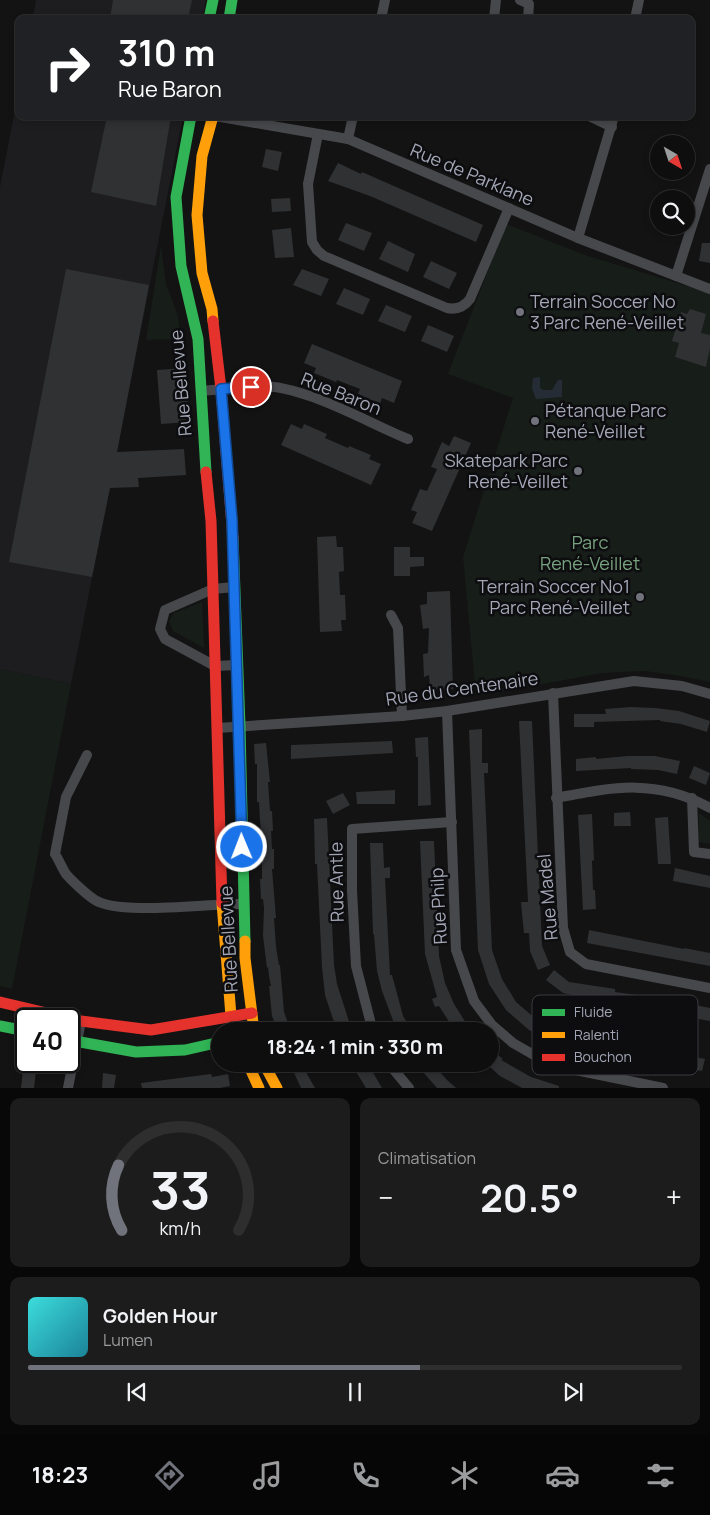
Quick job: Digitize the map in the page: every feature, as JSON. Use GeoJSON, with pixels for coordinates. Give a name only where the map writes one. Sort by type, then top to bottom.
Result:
{"type":"FeatureCollection","features":[{"type":"Feature","properties":{"kind":"street"},"geometry":{"type":"LineString","coordinates":[[210,15],[213,0]]}},
{"type":"Feature","properties":{"kind":"street"},"geometry":{"type":"LineString","coordinates":[[230,15],[232,0]]}},
{"type":"Feature","properties":{"kind":"street"},"geometry":{"type":"LineString","coordinates":[[382,15],[385,0]]}},
{"type":"Feature","properties":{"kind":"street"},"geometry":{"type":"LineString","coordinates":[[494,15],[496,0]]}},
{"type":"Feature","properties":{"kind":"street"},"geometry":{"type":"LineString","coordinates":[[520,0],[529,4],[528,15]]}},
{"type":"Feature","properties":{"kind":"street"},"geometry":{"type":"LineString","coordinates":[[636,15],[639,0]]}},
{"type":"Feature","properties":{"kind":"street","name":"Rue Bellevue"},"geometry":{"type":"LineString","coordinates":[[190,120],[176,198],[181,266],[198,339],[211,521],[222,903],[233,1022]]}},
{"type":"Feature","properties":{"kind":"street","name":"Rue Bellevue"},"geometry":{"type":"LineString","coordinates":[[213,120],[202,156],[197,215],[202,273],[212,309],[232,520],[240,726],[245,958],[253,1022]]}},
{"type":"Feature","properties":{"kind":"street","name":"Rue de Parklane"},"geometry":{"type":"LineString","coordinates":[[237,120],[348,139],[578,238],[710,289]]}},
{"type":"Feature","properties":{"kind":"street"},"geometry":{"type":"LineString","coordinates":[[348,139],[353,120]]}},
{"type":"Feature","properties":{"kind":"street"},"geometry":{"type":"LineString","coordinates":[[597,120],[612,127]]}},
{"type":"Feature","properties":{"kind":"street"},"geometry":{"type":"LineString","coordinates":[[578,238],[613,120]]}},
{"type":"Feature","properties":{"kind":"street"},"geometry":{"type":"LineString","coordinates":[[318,134],[308,190],[312,242],[316,249],[324,256],[446,308],[459,308],[470,299],[509,208]]}},
{"type":"Feature","properties":{"kind":"street"},"geometry":{"type":"LineString","coordinates":[[676,276],[710,169]]}},
{"type":"Feature","properties":{"kind":"street","name":"Rue Baron"},"geometry":{"type":"LineString","coordinates":[[201,392],[258,386],[289,390],[322,401],[408,439]]}},
{"type":"Feature","properties":{"kind":"street"},"geometry":{"type":"LineString","coordinates":[[234,588],[213,589],[165,610],[160,629],[165,639],[215,666],[237,665]]}},
{"type":"Feature","properties":{"kind":"street"},"geometry":{"type":"LineString","coordinates":[[391,615],[398,628],[402,716]]}},
{"type":"Feature","properties":{"kind":"street","name":"Rue du Centenaire"},"geometry":{"type":"LineString","coordinates":[[217,728],[402,716],[447,711],[634,681],[682,686],[710,694]]}},
{"type":"Feature","properties":{"kind":"street","name":"Rue Madel"},"geometry":{"type":"LineString","coordinates":[[552,693],[564,928],[570,952],[586,964],[710,988]]}},
{"type":"Feature","properties":{"kind":"street","name":"Rue Philp"},"geometry":{"type":"LineString","coordinates":[[447,711],[456,950],[474,1002],[492,1025],[512,1043],[532,1054]]}},
{"type":"Feature","properties":{"kind":"street"},"geometry":{"type":"LineString","coordinates":[[87,755],[66,797],[55,854],[66,874],[96,900],[114,906],[144,908],[222,903],[244,904]]}},
{"type":"Feature","properties":{"kind":"street"},"geometry":{"type":"LineString","coordinates":[[556,798],[619,787],[675,792],[692,798],[710,808]]}},
{"type":"Feature","properties":{"kind":"street"},"geometry":{"type":"LineString","coordinates":[[692,798],[694,852],[710,854]]}},
{"type":"Feature","properties":{"kind":"street","name":"Rue Antle"},"geometry":{"type":"LineString","coordinates":[[370,1022],[356,966],[352,890],[352,828],[452,822]]}},
{"type":"Feature","properties":{"kind":"street"},"geometry":{"type":"LineString","coordinates":[[0,1002],[81,1021],[151,1030],[252,1013]]}},
{"type":"Feature","properties":{"kind":"street"},"geometry":{"type":"LineString","coordinates":[[0,1026],[15,1029]]}},
{"type":"Feature","properties":{"kind":"street"},"geometry":{"type":"LineString","coordinates":[[80,1042],[136,1052],[185,1050],[211,1044]]}},
{"type":"Feature","properties":{"kind":"street"},"geometry":{"type":"LineString","coordinates":[[251,1072],[258,1088]]}},
{"type":"Feature","properties":{"kind":"street"},"geometry":{"type":"LineString","coordinates":[[268,1072],[277,1088]]}},
{"type":"Feature","properties":{"kind":"street"},"geometry":{"type":"LineString","coordinates":[[396,1072],[409,1088]]}},
{"type":"Feature","properties":{"kind":"street"},"geometry":{"type":"LineString","coordinates":[[68,1088],[70,1073]]}},
{"type":"Feature","properties":{"kind":"street","name":"Rue Philp"},"geometry":{"type":"LineString","coordinates":[[600,1075],[663,1088]]}},
{"type":"Feature","properties":{"kind":"shaded area"},"geometry":{"type":"Polygon","coordinates":[[[36,0],[206,0],[203,15],[34,15],[36,0]]]}},
{"type":"Feature","properties":{"kind":"shaded area"},"geometry":{"type":"Polygon","coordinates":[[[15,110],[15,120],[182,120],[71,684],[0,669],[0,187],[15,110]]]}},
{"type":"Feature","properties":{"kind":"shaded area"},"geometry":{"type":"Polygon","coordinates":[[[540,377],[540,388],[543,390],[552,390],[558,380],[562,380],[562,397],[536,399],[532,388],[533,378],[540,377]]]}},
{"type":"Feature","properties":{"kind":"green space","name":"Parc René-Veillet"},"geometry":{"type":"Polygon","coordinates":[[[506,224],[585,255],[710,293],[710,682],[644,671],[602,673],[476,695],[463,557],[513,398],[448,374],[506,224]]]}},
{"type":"Feature","properties":{"kind":"green space"},"geometry":{"type":"Polygon","coordinates":[[[161,246],[166,284],[178,316],[181,339],[146,340],[161,246]]]}},
{"type":"Feature","properties":{"kind":"green space"},"geometry":{"type":"Polygon","coordinates":[[[202,602],[204,648],[173,631],[169,621],[174,613],[202,602]]]}},
{"type":"Feature","properties":{"kind":"green space"},"geometry":{"type":"Polygon","coordinates":[[[0,669],[71,684],[12,989],[0,986],[0,669]]]}},
{"type":"Feature","properties":{"kind":"green space"},"geometry":{"type":"Polygon","coordinates":[[[699,813],[710,821],[710,844],[698,842],[699,813]]]}},
{"type":"Feature","properties":{"kind":"building"},"geometry":{"type":"Polygon","coordinates":[[[113,0],[192,0],[189,15],[111,15],[113,0]]]}},
{"type":"Feature","properties":{"kind":"building"},"geometry":{"type":"Polygon","coordinates":[[[106,120],[170,120],[156,206],[91,192],[106,120]]]}},
{"type":"Feature","properties":{"kind":"building"},"geometry":{"type":"Polygon","coordinates":[[[266,149],[282,152],[278,171],[262,167],[266,149]]]}},
{"type":"Feature","properties":{"kind":"building"},"geometry":{"type":"Polygon","coordinates":[[[338,163],[483,225],[476,242],[370,196],[328,181],[338,163]]]}},
{"type":"Feature","properties":{"kind":"building"},"geometry":{"type":"Polygon","coordinates":[[[290,198],[291,211],[272,212],[271,199],[290,198]]]}},
{"type":"Feature","properties":{"kind":"building"},"geometry":{"type":"Polygon","coordinates":[[[346,223],[372,233],[364,251],[338,240],[346,223]]]}},
{"type":"Feature","properties":{"kind":"building"},"geometry":{"type":"Polygon","coordinates":[[[291,228],[294,257],[275,258],[272,230],[291,228]]]}},
{"type":"Feature","properties":{"kind":"building"},"geometry":{"type":"Polygon","coordinates":[[[388,241],[415,254],[408,272],[379,259],[388,241]]]}},
{"type":"Feature","properties":{"kind":"building"},"geometry":{"type":"Polygon","coordinates":[[[702,243],[710,243],[710,263],[699,261],[702,243]]]}},
{"type":"Feature","properties":{"kind":"building"},"geometry":{"type":"Polygon","coordinates":[[[431,261],[457,273],[449,289],[423,277],[431,261]]]}},
{"type":"Feature","properties":{"kind":"building"},"geometry":{"type":"Polygon","coordinates":[[[66,269],[149,285],[117,452],[184,449],[186,475],[138,478],[139,487],[110,488],[92,577],[9,562],[66,269]]]}},
{"type":"Feature","properties":{"kind":"building"},"geometry":{"type":"Polygon","coordinates":[[[302,269],[329,279],[321,296],[293,285],[302,269]]]}},
{"type":"Feature","properties":{"kind":"building"},"geometry":{"type":"Polygon","coordinates":[[[344,288],[370,299],[363,315],[336,304],[344,288]]]}},
{"type":"Feature","properties":{"kind":"building"},"geometry":{"type":"Polygon","coordinates":[[[386,305],[412,316],[405,332],[378,321],[386,305]]]}},
{"type":"Feature","properties":{"kind":"building"},"geometry":{"type":"Polygon","coordinates":[[[690,309],[706,314],[701,333],[710,335],[710,348],[706,367],[675,357],[679,343],[672,341],[681,312],[687,314],[690,309]]]}},
{"type":"Feature","properties":{"kind":"building"},"geometry":{"type":"Polygon","coordinates":[[[428,325],[454,336],[447,352],[421,341],[428,325]]]}},
{"type":"Feature","properties":{"kind":"building"},"geometry":{"type":"Polygon","coordinates":[[[312,344],[402,381],[394,403],[382,398],[380,404],[358,394],[360,389],[314,373],[316,368],[304,363],[312,344]]]}},
{"type":"Feature","properties":{"kind":"building"},"geometry":{"type":"Polygon","coordinates":[[[186,368],[189,422],[161,424],[157,370],[186,368]]]}},
{"type":"Feature","properties":{"kind":"building"},"geometry":{"type":"Polygon","coordinates":[[[291,424],[302,429],[304,424],[327,434],[325,438],[371,455],[369,459],[381,464],[371,485],[281,445],[291,424]]]}},
{"type":"Feature","properties":{"kind":"building"},"geometry":{"type":"Polygon","coordinates":[[[454,436],[471,443],[432,531],[412,523],[417,512],[411,510],[420,489],[427,491],[437,469],[431,467],[442,442],[449,446],[454,436]]]}},
{"type":"Feature","properties":{"kind":"building"},"geometry":{"type":"Polygon","coordinates":[[[336,536],[337,547],[343,547],[344,571],[339,572],[340,595],[345,595],[346,620],[341,620],[342,631],[320,632],[317,537],[336,536]]]}},
{"type":"Feature","properties":{"kind":"building"},"geometry":{"type":"Polygon","coordinates":[[[394,547],[410,547],[410,557],[424,557],[424,566],[410,567],[410,576],[394,576],[394,547]]]}},
{"type":"Feature","properties":{"kind":"building"},"geometry":{"type":"Polygon","coordinates":[[[450,591],[453,689],[430,690],[429,675],[424,677],[423,654],[428,653],[429,628],[423,629],[420,605],[427,604],[427,592],[450,591]]]}},
{"type":"Feature","properties":{"kind":"building"},"geometry":{"type":"Polygon","coordinates":[[[631,707],[679,711],[710,721],[707,732],[660,720],[594,722],[594,727],[574,727],[574,714],[606,714],[605,709],[631,707]]]}},
{"type":"Feature","properties":{"kind":"building"},"geometry":{"type":"Polygon","coordinates":[[[519,721],[532,721],[542,946],[550,965],[538,970],[530,951],[529,933],[524,933],[521,902],[528,902],[519,721]]]}},
{"type":"Feature","properties":{"kind":"building"},"geometry":{"type":"Polygon","coordinates":[[[482,729],[482,763],[488,763],[488,773],[484,773],[492,950],[502,979],[516,1002],[532,1016],[532,1031],[506,1010],[489,984],[478,950],[469,730],[482,729]]]}},
{"type":"Feature","properties":{"kind":"building"},"geometry":{"type":"Polygon","coordinates":[[[428,737],[431,805],[418,806],[418,757],[416,757],[415,738],[428,737]]]}},
{"type":"Feature","properties":{"kind":"building"},"geometry":{"type":"Polygon","coordinates":[[[392,741],[393,753],[291,759],[291,745],[392,741]]]}},
{"type":"Feature","properties":{"kind":"building"},"geometry":{"type":"Polygon","coordinates":[[[266,743],[270,782],[268,782],[270,811],[272,811],[272,849],[274,849],[274,869],[272,869],[276,947],[280,965],[284,1012],[288,1022],[274,1022],[272,1016],[269,986],[271,986],[263,936],[264,908],[263,899],[261,899],[260,879],[262,879],[262,860],[259,831],[261,831],[259,802],[257,802],[257,764],[255,764],[254,744],[266,743]]]}},
{"type":"Feature","properties":{"kind":"building"},"geometry":{"type":"Polygon","coordinates":[[[655,756],[680,761],[677,774],[658,770],[631,768],[576,771],[576,759],[655,756]]]}},
{"type":"Feature","properties":{"kind":"building"},"geometry":{"type":"Polygon","coordinates":[[[694,766],[710,773],[706,785],[689,778],[694,766]]]}},
{"type":"Feature","properties":{"kind":"building"},"geometry":{"type":"Polygon","coordinates":[[[395,790],[395,804],[357,804],[356,792],[395,790]]]}},
{"type":"Feature","properties":{"kind":"building"},"geometry":{"type":"Polygon","coordinates":[[[343,793],[350,805],[333,814],[326,801],[343,793]]]}},
{"type":"Feature","properties":{"kind":"building"},"geometry":{"type":"Polygon","coordinates":[[[630,812],[631,826],[614,826],[614,813],[630,812]]]}},
{"type":"Feature","properties":{"kind":"building"},"geometry":{"type":"Polygon","coordinates":[[[592,814],[593,890],[595,890],[596,909],[583,910],[578,815],[592,814]]]}},
{"type":"Feature","properties":{"kind":"building"},"geometry":{"type":"Polygon","coordinates":[[[668,817],[671,864],[658,864],[655,818],[668,817]]]}},
{"type":"Feature","properties":{"kind":"building"},"geometry":{"type":"Polygon","coordinates":[[[327,818],[334,965],[337,984],[349,1022],[334,1022],[325,995],[317,864],[315,864],[314,819],[327,818]]]}},
{"type":"Feature","properties":{"kind":"building"},"geometry":{"type":"Polygon","coordinates":[[[420,841],[434,841],[439,956],[445,983],[454,1004],[465,1022],[449,1022],[439,1006],[435,1007],[432,999],[437,997],[425,954],[420,841]]]}},
{"type":"Feature","properties":{"kind":"building"},"geometry":{"type":"Polygon","coordinates":[[[370,843],[383,843],[384,868],[390,867],[390,878],[385,878],[390,975],[392,975],[403,1016],[407,1022],[394,1022],[377,971],[373,934],[370,843]]]}},
{"type":"Feature","properties":{"kind":"building"},"geometry":{"type":"Polygon","coordinates":[[[675,868],[710,876],[710,888],[673,881],[675,868]]]}},
{"type":"Feature","properties":{"kind":"building"},"geometry":{"type":"Polygon","coordinates":[[[589,930],[710,953],[710,966],[587,943],[589,930]]]}},
{"type":"Feature","properties":{"kind":"building"},"geometry":{"type":"Polygon","coordinates":[[[554,970],[569,982],[615,989],[615,992],[636,995],[572,995],[563,993],[546,980],[554,970]]]}},
{"type":"Feature","properties":{"kind":"building"},"geometry":{"type":"Polygon","coordinates":[[[698,1006],[710,1008],[710,1021],[698,1019],[698,1006]]]}},
{"type":"Feature","properties":{"kind":"building"},"geometry":{"type":"Polygon","coordinates":[[[499,1056],[503,1059],[501,1060],[531,1077],[559,1086],[559,1088],[522,1088],[496,1072],[499,1072],[499,1056]]]}},
{"type":"Feature","properties":{"kind":"building"},"geometry":{"type":"Polygon","coordinates":[[[698,1058],[705,1059],[702,1071],[698,1070],[698,1058]]]}},
{"type":"Feature","properties":{"kind":"building"},"geometry":{"type":"Polygon","coordinates":[[[294,1072],[306,1072],[315,1088],[301,1088],[294,1072]]]}},
{"type":"Feature","properties":{"kind":"building"},"geometry":{"type":"Polygon","coordinates":[[[356,1072],[373,1072],[382,1088],[366,1088],[356,1072]]]}},
{"type":"Feature","properties":{"kind":"building"},"geometry":{"type":"Polygon","coordinates":[[[423,1072],[440,1072],[456,1088],[437,1088],[423,1072]]]}},
{"type":"Feature","properties":{"kind":"building"},"geometry":{"type":"Polygon","coordinates":[[[23,1073],[36,1073],[34,1088],[21,1088],[23,1073]]]}},
{"type":"Feature","properties":{"kind":"building"},"geometry":{"type":"Polygon","coordinates":[[[103,1073],[116,1075],[114,1088],[102,1088],[103,1073]]]}},
{"type":"Feature","properties":{"kind":"building"},"geometry":{"type":"Polygon","coordinates":[[[211,1074],[212,1077],[228,1074],[230,1086],[220,1088],[142,1088],[141,1083],[211,1074]]]}},
{"type":"Feature","properties":{"kind":"traffic: fast"},"geometry":{"type":"LineString","coordinates":[[210,15],[213,0]]}},
{"type":"Feature","properties":{"kind":"traffic: fast"},"geometry":{"type":"LineString","coordinates":[[230,15],[232,0]]}},
{"type":"Feature","properties":{"kind":"traffic: fast"},"geometry":{"type":"LineString","coordinates":[[190,120],[176,197],[181,266],[198,339],[206,472]]}},
{"type":"Feature","properties":{"kind":"traffic: fast"},"geometry":{"type":"LineString","coordinates":[[233,538],[245,941]]}},
{"type":"Feature","properties":{"kind":"traffic: fast"},"geometry":{"type":"LineString","coordinates":[[0,1026],[15,1029]]}},
{"type":"Feature","properties":{"kind":"traffic: fast"},"geometry":{"type":"LineString","coordinates":[[80,1042],[136,1052],[185,1050],[211,1044]]}},
{"type":"Feature","properties":{"kind":"traffic: slow"},"geometry":{"type":"LineString","coordinates":[[212,120],[202,156],[197,215],[202,273],[212,309],[213,321]]}},
{"type":"Feature","properties":{"kind":"traffic: slow"},"geometry":{"type":"LineString","coordinates":[[222,903],[233,1022]]}},
{"type":"Feature","properties":{"kind":"traffic: slow"},"geometry":{"type":"LineString","coordinates":[[245,941],[245,958],[253,1022]]}},
{"type":"Feature","properties":{"kind":"traffic: slow"},"geometry":{"type":"LineString","coordinates":[[252,1072],[259,1088]]}},
{"type":"Feature","properties":{"kind":"traffic: slow"},"geometry":{"type":"LineString","coordinates":[[268,1072],[277,1088]]}},
{"type":"Feature","properties":{"kind":"traffic: jam"},"geometry":{"type":"LineString","coordinates":[[213,321],[221,389],[233,538]]}},
{"type":"Feature","properties":{"kind":"traffic: jam"},"geometry":{"type":"LineString","coordinates":[[206,472],[211,521],[222,903]]}},
{"type":"Feature","properties":{"kind":"traffic: jam"},"geometry":{"type":"LineString","coordinates":[[0,1002],[81,1021],[151,1030],[252,1013]]}},
{"type":"Feature","properties":{"kind":"place","name":"Terrain Soccer No 3 Parc René-Veillet"},"geometry":{"type":"Point","coordinates":[520,312]}},
{"type":"Feature","properties":{"kind":"place","name":"Pétanque Parc René-Veillet"},"geometry":{"type":"Point","coordinates":[535,421]}},
{"type":"Feature","properties":{"kind":"place","name":"Skatepark Parc René-Veillet"},"geometry":{"type":"Point","coordinates":[578,471]}},
{"type":"Feature","properties":{"kind":"place","name":"Terrain Soccer No1 Parc René-Veillet"},"geometry":{"type":"Point","coordinates":[640,597]}},
{"type":"Feature","properties":{"kind":"route"},"geometry":{"type":"LineString","coordinates":[[242,847],[240,726],[232,520],[221,389],[251,387]]}}]}
